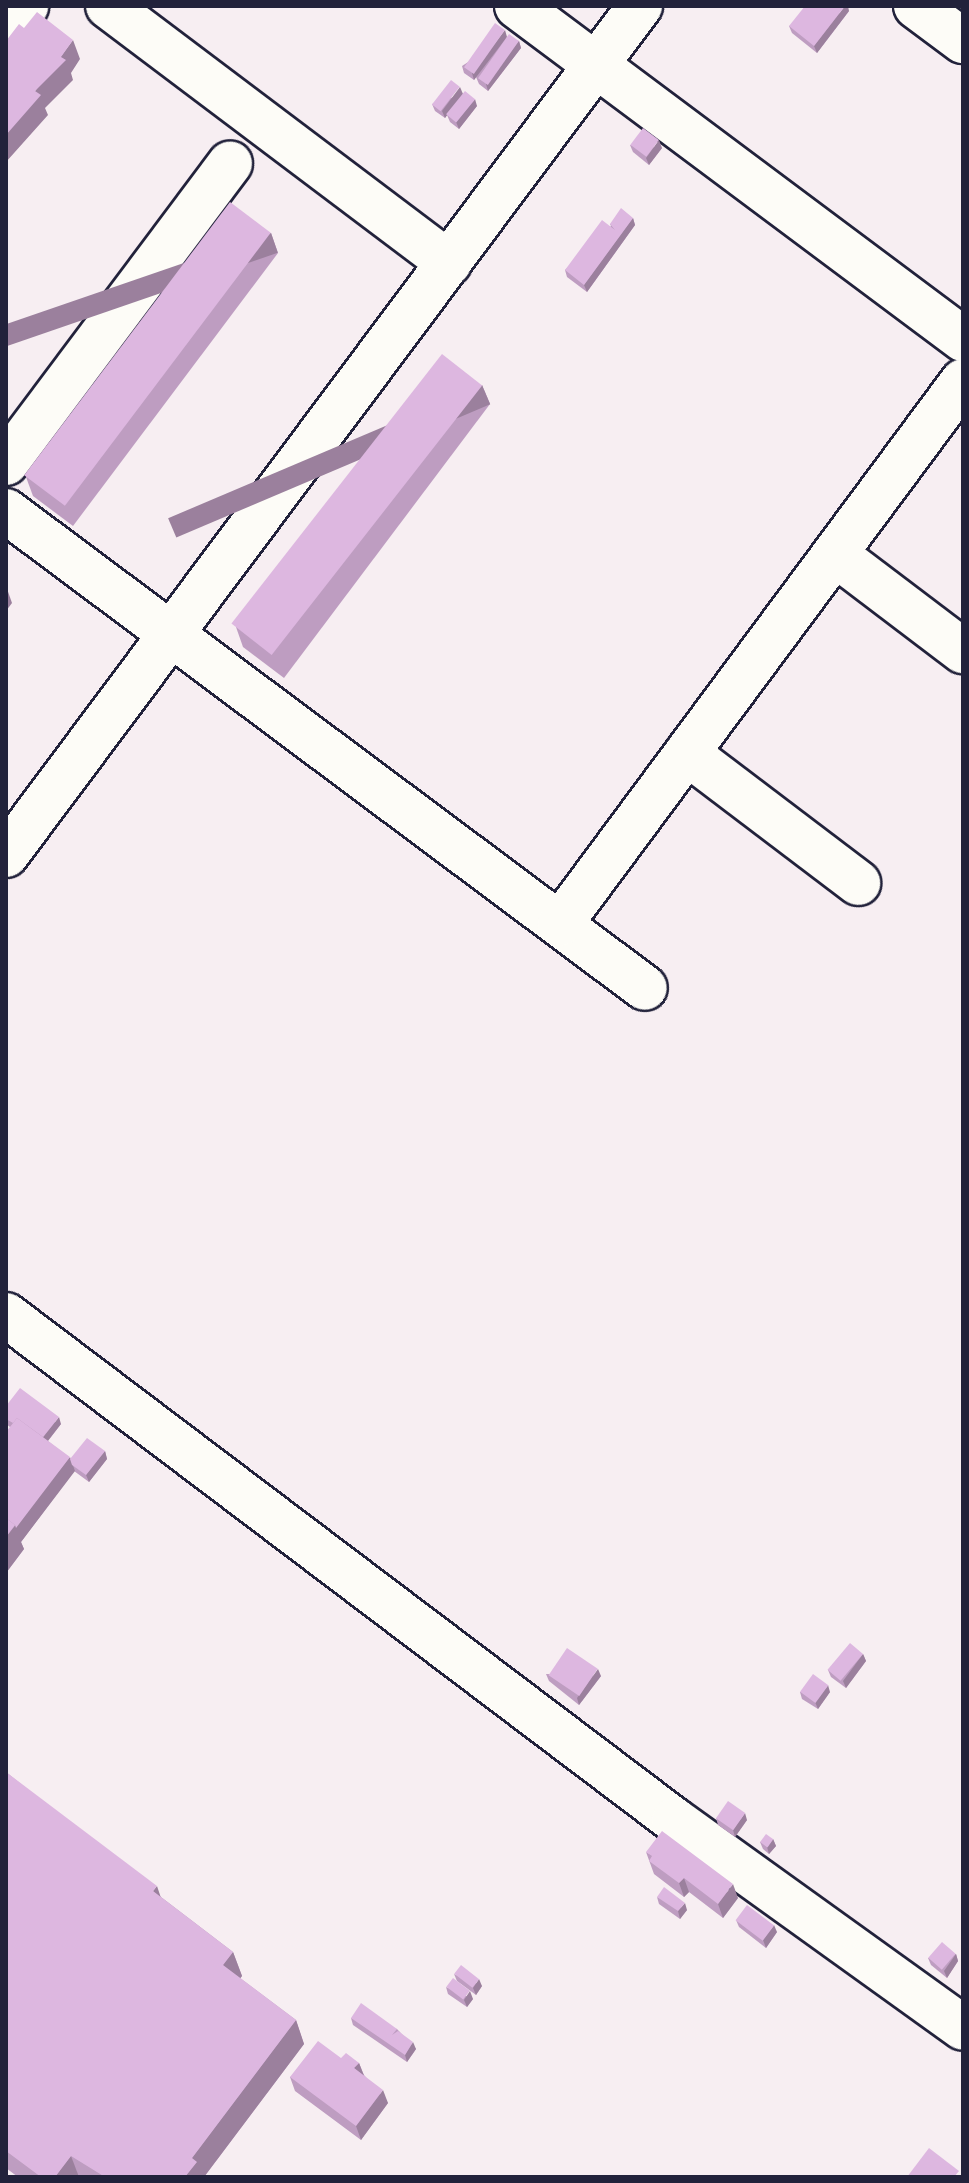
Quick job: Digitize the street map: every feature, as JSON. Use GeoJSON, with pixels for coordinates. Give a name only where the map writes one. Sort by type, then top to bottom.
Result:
{"type":"FeatureCollection","features":[{"type":"Feature","properties":{"kind":"street"},"geometry":{"type":"LineString","coordinates":[[6,32],[26,6]]}},
{"type":"Feature","properties":{"kind":"street"},"geometry":{"type":"LineString","coordinates":[[108,6],[449,263]]}},
{"type":"Feature","properties":{"kind":"street"},"geometry":{"type":"LineString","coordinates":[[517,6],[963,339]]}},
{"type":"Feature","properties":{"kind":"street"},"geometry":{"type":"LineString","coordinates":[[6,855],[174,636],[640,6]]}},
{"type":"Feature","properties":{"kind":"street"},"geometry":{"type":"LineString","coordinates":[[916,6],[963,41]]}},
{"type":"Feature","properties":{"kind":"street"},"geometry":{"type":"LineString","coordinates":[[6,463],[230,164]]}},
{"type":"Feature","properties":{"kind":"street"},"geometry":{"type":"LineString","coordinates":[[560,924],[963,381]]}},
{"type":"Feature","properties":{"kind":"street"},"geometry":{"type":"LineString","coordinates":[[6,511],[645,988]]}},
{"type":"Feature","properties":{"kind":"street"},"geometry":{"type":"LineString","coordinates":[[835,554],[963,651]]}},
{"type":"Feature","properties":{"kind":"street"},"geometry":{"type":"LineString","coordinates":[[687,753],[858,883]]}},
{"type":"Feature","properties":{"kind":"street"},"geometry":{"type":"LineString","coordinates":[[6,1315],[674,1820],[963,2028]]}},
{"type":"Feature","properties":{"kind":"building"},"geometry":{"type":"Polygon","coordinates":[[[805,6],[845,6],[814,46],[789,26],[805,6]]]}},
{"type":"Feature","properties":{"kind":"building"},"geometry":{"type":"Polygon","coordinates":[[[37,12],[73,40],[61,57],[66,60],[35,91],[41,95],[6,135],[6,41],[19,24],[24,28],[37,12]]]}},
{"type":"Feature","properties":{"kind":"building"},"geometry":{"type":"Polygon","coordinates":[[[495,23],[505,30],[474,74],[464,67],[495,23]]]}},
{"type":"Feature","properties":{"kind":"building"},"geometry":{"type":"Polygon","coordinates":[[[509,34],[519,41],[488,85],[478,78],[509,34]]]}},
{"type":"Feature","properties":{"kind":"building"},"geometry":{"type":"Polygon","coordinates":[[[451,80],[460,87],[441,111],[432,104],[451,80]]]}},
{"type":"Feature","properties":{"kind":"building"},"geometry":{"type":"Polygon","coordinates":[[[465,91],[475,99],[456,122],[446,114],[465,91]]]}},
{"type":"Feature","properties":{"kind":"building"},"geometry":{"type":"Polygon","coordinates":[[[643,128],[659,140],[646,157],[630,145],[643,128]]]}},
{"type":"Feature","properties":{"kind":"building"},"geometry":{"type":"Polygon","coordinates":[[[230,202],[271,233],[65,506],[24,475],[230,202]]]}},
{"type":"Feature","properties":{"kind":"building"},"geometry":{"type":"Polygon","coordinates":[[[621,208],[633,218],[584,285],[565,270],[602,220],[615,230],[610,224],[621,208]]]}},
{"type":"Feature","properties":{"kind":"building"},"geometry":{"type":"Polygon","coordinates":[[[442,354],[482,385],[272,655],[231,623],[442,354]]]}},
{"type":"Feature","properties":{"kind":"building"},"geometry":{"type":"Polygon","coordinates":[[[20,1388],[59,1417],[43,1437],[17,1418],[13,1423],[6,1419],[6,1406],[20,1388]]]}},
{"type":"Feature","properties":{"kind":"building"},"geometry":{"type":"Polygon","coordinates":[[[17,1418],[70,1457],[16,1528],[6,1518],[6,1432],[17,1418]]]}},
{"type":"Feature","properties":{"kind":"building"},"geometry":{"type":"Polygon","coordinates":[[[87,1438],[105,1451],[86,1475],[72,1465],[70,1459],[87,1438]]]}},
{"type":"Feature","properties":{"kind":"building"},"geometry":{"type":"Polygon","coordinates":[[[6,1518],[15,1525],[6,1537],[6,1518]]]}},
{"type":"Feature","properties":{"kind":"building"},"geometry":{"type":"Polygon","coordinates":[[[850,1643],[863,1654],[841,1681],[828,1670],[850,1643]]]}},
{"type":"Feature","properties":{"kind":"building"},"geometry":{"type":"Polygon","coordinates":[[[567,1648],[598,1669],[579,1696],[549,1675],[567,1648]]]}},
{"type":"Feature","properties":{"kind":"building"},"geometry":{"type":"Polygon","coordinates":[[[813,1674],[828,1685],[815,1703],[800,1692],[813,1674]]]}},
{"type":"Feature","properties":{"kind":"building"},"geometry":{"type":"Polygon","coordinates":[[[6,1772],[157,1886],[153,1891],[233,1952],[223,1965],[296,2020],[192,2158],[197,2162],[185,2177],[105,2177],[71,2156],[55,2177],[41,2177],[6,2151],[6,1772]]]}},
{"type":"Feature","properties":{"kind":"building"},"geometry":{"type":"Polygon","coordinates":[[[728,1801],[745,1813],[733,1830],[716,1818],[728,1801]]]}},
{"type":"Feature","properties":{"kind":"building"},"geometry":{"type":"Polygon","coordinates":[[[662,1831],[733,1884],[718,1904],[684,1878],[679,1883],[649,1861],[652,1856],[646,1852],[662,1831]]]}},
{"type":"Feature","properties":{"kind":"building"},"geometry":{"type":"Polygon","coordinates":[[[766,1834],[773,1839],[767,1847],[760,1842],[766,1834]]]}},
{"type":"Feature","properties":{"kind":"building"},"geometry":{"type":"Polygon","coordinates":[[[664,1887],[685,1903],[678,1911],[657,1897],[664,1887]]]}},
{"type":"Feature","properties":{"kind":"building"},"geometry":{"type":"Polygon","coordinates":[[[747,1905],[774,1925],[763,1941],[736,1920],[747,1905]]]}},
{"type":"Feature","properties":{"kind":"building"},"geometry":{"type":"Polygon","coordinates":[[[942,1942],[956,1954],[942,1970],[928,1958],[942,1942]]]}},
{"type":"Feature","properties":{"kind":"building"},"geometry":{"type":"Polygon","coordinates":[[[461,1965],[479,1979],[472,1988],[454,1974],[461,1965]]]}},
{"type":"Feature","properties":{"kind":"building"},"geometry":{"type":"Polygon","coordinates":[[[453,1978],[470,1991],[463,1999],[446,1987],[453,1978]]]}},
{"type":"Feature","properties":{"kind":"building"},"geometry":{"type":"Polygon","coordinates":[[[361,2003],[397,2029],[392,2035],[398,2031],[413,2042],[405,2055],[351,2018],[361,2003]]]}},
{"type":"Feature","properties":{"kind":"building"},"geometry":{"type":"Polygon","coordinates":[[[318,2041],[341,2058],[346,2053],[359,2063],[354,2068],[383,2090],[356,2126],[290,2077],[318,2041]]]}},
{"type":"Feature","properties":{"kind":"building"},"geometry":{"type":"Polygon","coordinates":[[[929,2148],[959,2171],[954,2177],[907,2177],[929,2148]]]}}]}
